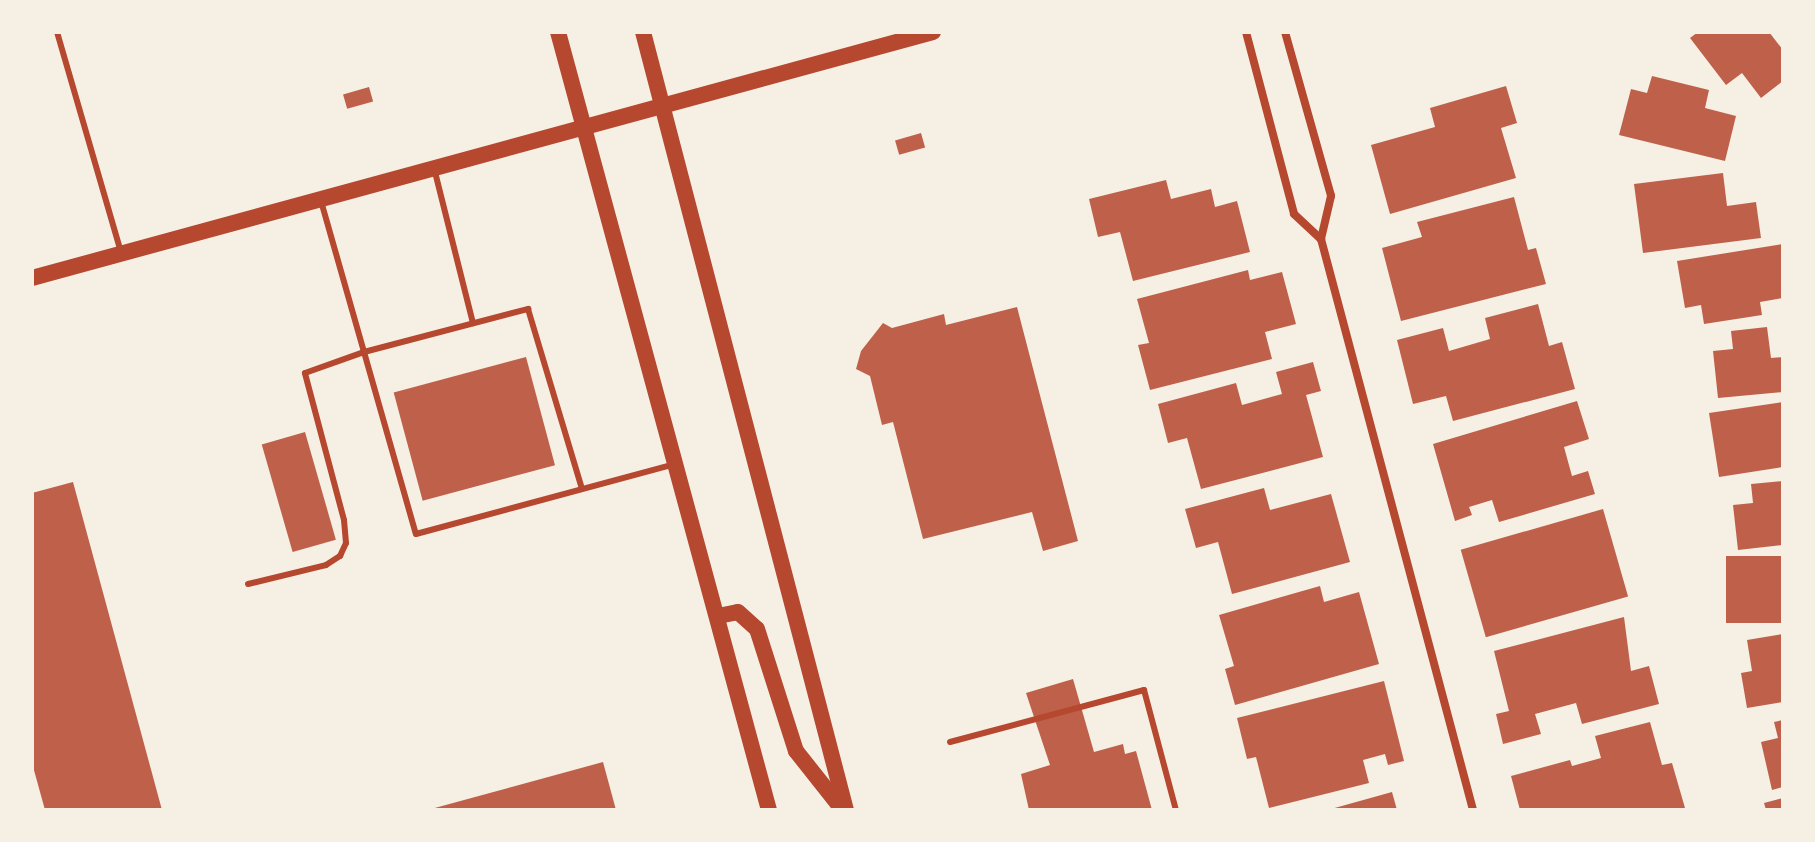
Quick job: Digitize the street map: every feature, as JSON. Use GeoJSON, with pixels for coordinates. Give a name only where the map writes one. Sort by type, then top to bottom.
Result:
{"type":"FeatureCollection","features":[{"type":"Feature","properties":{"kind":"main road"},"geometry":{"type":"LineString","coordinates":[[558,32],[769,810]]}},
{"type":"Feature","properties":{"kind":"main road"},"geometry":{"type":"LineString","coordinates":[[643,32],[845,810]]}},
{"type":"Feature","properties":{"kind":"main road"},"geometry":{"type":"LineString","coordinates":[[32,278],[933,32]]}},
{"type":"Feature","properties":{"kind":"main road"},"geometry":{"type":"LineString","coordinates":[[718,616],[738,612],[757,629],[796,751],[845,810]]}},
{"type":"Feature","properties":{"kind":"street"},"geometry":{"type":"LineString","coordinates":[[1246,32],[1294,214],[1321,239]]}},
{"type":"Feature","properties":{"kind":"street"},"geometry":{"type":"LineString","coordinates":[[1285,32],[1331,196],[1321,239],[1473,810]]}},
{"type":"Feature","properties":{"kind":"lane"},"geometry":{"type":"LineString","coordinates":[[57,32],[121,253]]}},
{"type":"Feature","properties":{"kind":"lane"},"geometry":{"type":"LineString","coordinates":[[434,169],[473,323]]}},
{"type":"Feature","properties":{"kind":"lane"},"geometry":{"type":"LineString","coordinates":[[321,201],[416,534],[581,486],[675,464]]}},
{"type":"Feature","properties":{"kind":"lane"},"geometry":{"type":"LineString","coordinates":[[248,584],[326,565],[340,556],[346,543],[305,373],[364,352],[528,309],[581,486]]}},
{"type":"Feature","properties":{"kind":"lane"},"geometry":{"type":"LineString","coordinates":[[950,742],[1144,690],[1176,810]]}},
{"type":"Feature","properties":{"kind":"building"},"geometry":{"type":"Polygon","coordinates":[[[1698,32],[1769,32],[1783,50],[1783,81],[1761,98],[1742,73],[1726,85],[1690,38],[1698,32]]]}},
{"type":"Feature","properties":{"kind":"building"},"geometry":{"type":"Polygon","coordinates":[[[1652,76],[1709,90],[1705,108],[1736,116],[1725,161],[1619,135],[1631,89],[1647,93],[1652,76]]]}},
{"type":"Feature","properties":{"kind":"building"},"geometry":{"type":"Polygon","coordinates":[[[1506,86],[1517,123],[1501,128],[1516,178],[1390,214],[1371,145],[1435,127],[1430,108],[1506,86]]]}},
{"type":"Feature","properties":{"kind":"building"},"geometry":{"type":"Polygon","coordinates":[[[369,87],[373,101],[347,109],[343,94],[369,87]]]}},
{"type":"Feature","properties":{"kind":"building"},"geometry":{"type":"Polygon","coordinates":[[[921,133],[925,147],[899,155],[895,140],[921,133]]]}},
{"type":"Feature","properties":{"kind":"building"},"geometry":{"type":"Polygon","coordinates":[[[1723,173],[1727,206],[1756,202],[1761,238],[1643,253],[1634,184],[1723,173]]]}},
{"type":"Feature","properties":{"kind":"building"},"geometry":{"type":"Polygon","coordinates":[[[1166,180],[1171,199],[1211,189],[1215,207],[1237,201],[1250,252],[1133,281],[1120,232],[1098,237],[1089,199],[1166,180]]]}},
{"type":"Feature","properties":{"kind":"building"},"geometry":{"type":"Polygon","coordinates":[[[1514,197],[1528,250],[1536,248],[1546,284],[1401,321],[1382,248],[1422,237],[1417,222],[1514,197]]]}},
{"type":"Feature","properties":{"kind":"building"},"geometry":{"type":"Polygon","coordinates":[[[1783,244],[1783,298],[1760,302],[1762,315],[1704,324],[1701,305],[1685,308],[1677,261],[1783,244]]]}},
{"type":"Feature","properties":{"kind":"building"},"geometry":{"type":"Polygon","coordinates":[[[1248,270],[1250,280],[1282,272],[1296,324],[1265,332],[1272,359],[1150,390],[1138,345],[1149,343],[1137,299],[1248,270]]]}},
{"type":"Feature","properties":{"kind":"building"},"geometry":{"type":"Polygon","coordinates":[[[1538,304],[1549,346],[1562,342],[1575,389],[1453,421],[1446,396],[1413,404],[1397,340],[1443,328],[1449,351],[1490,339],[1485,318],[1538,304]]]}},
{"type":"Feature","properties":{"kind":"building"},"geometry":{"type":"Polygon","coordinates":[[[1017,307],[1078,541],[1043,551],[1032,512],[923,539],[893,422],[882,425],[870,376],[856,369],[861,351],[883,323],[892,328],[944,314],[946,325],[1017,307]]]}},
{"type":"Feature","properties":{"kind":"building"},"geometry":{"type":"Polygon","coordinates":[[[1767,327],[1771,358],[1783,357],[1783,392],[1718,398],[1713,351],[1733,349],[1731,331],[1767,327]]]}},
{"type":"Feature","properties":{"kind":"building"},"geometry":{"type":"Polygon","coordinates":[[[526,357],[555,465],[423,501],[394,392],[526,357]]]}},
{"type":"Feature","properties":{"kind":"building"},"geometry":{"type":"Polygon","coordinates":[[[1313,362],[1321,391],[1306,395],[1323,457],[1201,489],[1187,438],[1168,443],[1158,404],[1236,383],[1242,405],[1282,394],[1276,372],[1313,362]]]}},
{"type":"Feature","properties":{"kind":"building"},"geometry":{"type":"Polygon","coordinates":[[[1577,401],[1589,439],[1564,447],[1572,476],[1588,471],[1595,494],[1499,522],[1492,500],[1469,507],[1472,515],[1455,521],[1433,444],[1577,401]]]}},
{"type":"Feature","properties":{"kind":"building"},"geometry":{"type":"Polygon","coordinates":[[[1783,402],[1783,467],[1719,477],[1709,413],[1783,402]]]}},
{"type":"Feature","properties":{"kind":"building"},"geometry":{"type":"Polygon","coordinates":[[[305,432],[336,540],[293,552],[262,444],[305,432]]]}},
{"type":"Feature","properties":{"kind":"building"},"geometry":{"type":"Polygon","coordinates":[[[1783,481],[1783,545],[1738,550],[1733,505],[1753,503],[1751,484],[1783,481]]]}},
{"type":"Feature","properties":{"kind":"building"},"geometry":{"type":"Polygon","coordinates":[[[73,482],[162,810],[45,810],[32,763],[32,493],[73,482]]]}},
{"type":"Feature","properties":{"kind":"building"},"geometry":{"type":"Polygon","coordinates":[[[1264,488],[1270,510],[1331,494],[1350,562],[1232,594],[1218,542],[1196,548],[1185,509],[1264,488]]]}},
{"type":"Feature","properties":{"kind":"building"},"geometry":{"type":"Polygon","coordinates":[[[1603,509],[1628,596],[1486,637],[1461,550],[1603,509]]]}},
{"type":"Feature","properties":{"kind":"building"},"geometry":{"type":"Polygon","coordinates":[[[1726,556],[1783,556],[1783,623],[1726,623],[1726,556]]]}},
{"type":"Feature","properties":{"kind":"building"},"geometry":{"type":"Polygon","coordinates":[[[1320,586],[1324,602],[1359,592],[1379,664],[1235,705],[1225,669],[1234,666],[1219,615],[1320,586]]]}},
{"type":"Feature","properties":{"kind":"building"},"geometry":{"type":"Polygon","coordinates":[[[1624,617],[1631,671],[1649,666],[1659,704],[1582,724],[1576,703],[1535,714],[1541,734],[1503,744],[1496,714],[1509,711],[1494,651],[1624,617]]]}},
{"type":"Feature","properties":{"kind":"building"},"geometry":{"type":"Polygon","coordinates":[[[1783,634],[1783,702],[1747,708],[1741,673],[1752,671],[1747,640],[1783,634]]]}},
{"type":"Feature","properties":{"kind":"building"},"geometry":{"type":"Polygon","coordinates":[[[1073,679],[1094,752],[1123,744],[1125,754],[1136,751],[1152,810],[1029,810],[1021,774],[1050,765],[1026,693],[1073,679]]]}},
{"type":"Feature","properties":{"kind":"building"},"geometry":{"type":"Polygon","coordinates":[[[1384,681],[1404,761],[1388,765],[1385,754],[1363,760],[1369,783],[1269,808],[1256,757],[1247,759],[1237,718],[1384,681]]]}},
{"type":"Feature","properties":{"kind":"building"},"geometry":{"type":"Polygon","coordinates":[[[1783,720],[1783,787],[1772,790],[1761,742],[1778,738],[1774,722],[1783,720]]]}},
{"type":"Feature","properties":{"kind":"building"},"geometry":{"type":"Polygon","coordinates":[[[1650,722],[1662,765],[1672,763],[1685,808],[1520,810],[1511,776],[1570,760],[1572,766],[1601,758],[1595,736],[1650,722]]]}},
{"type":"Feature","properties":{"kind":"building"},"geometry":{"type":"Polygon","coordinates":[[[603,762],[616,810],[431,809],[603,762]]]}},
{"type":"Feature","properties":{"kind":"building"},"geometry":{"type":"Polygon","coordinates":[[[1392,792],[1397,810],[1331,810],[1331,809],[1392,792]]]}},
{"type":"Feature","properties":{"kind":"building"},"geometry":{"type":"Polygon","coordinates":[[[1783,798],[1783,810],[1766,810],[1764,803],[1783,798]]]}}]}
